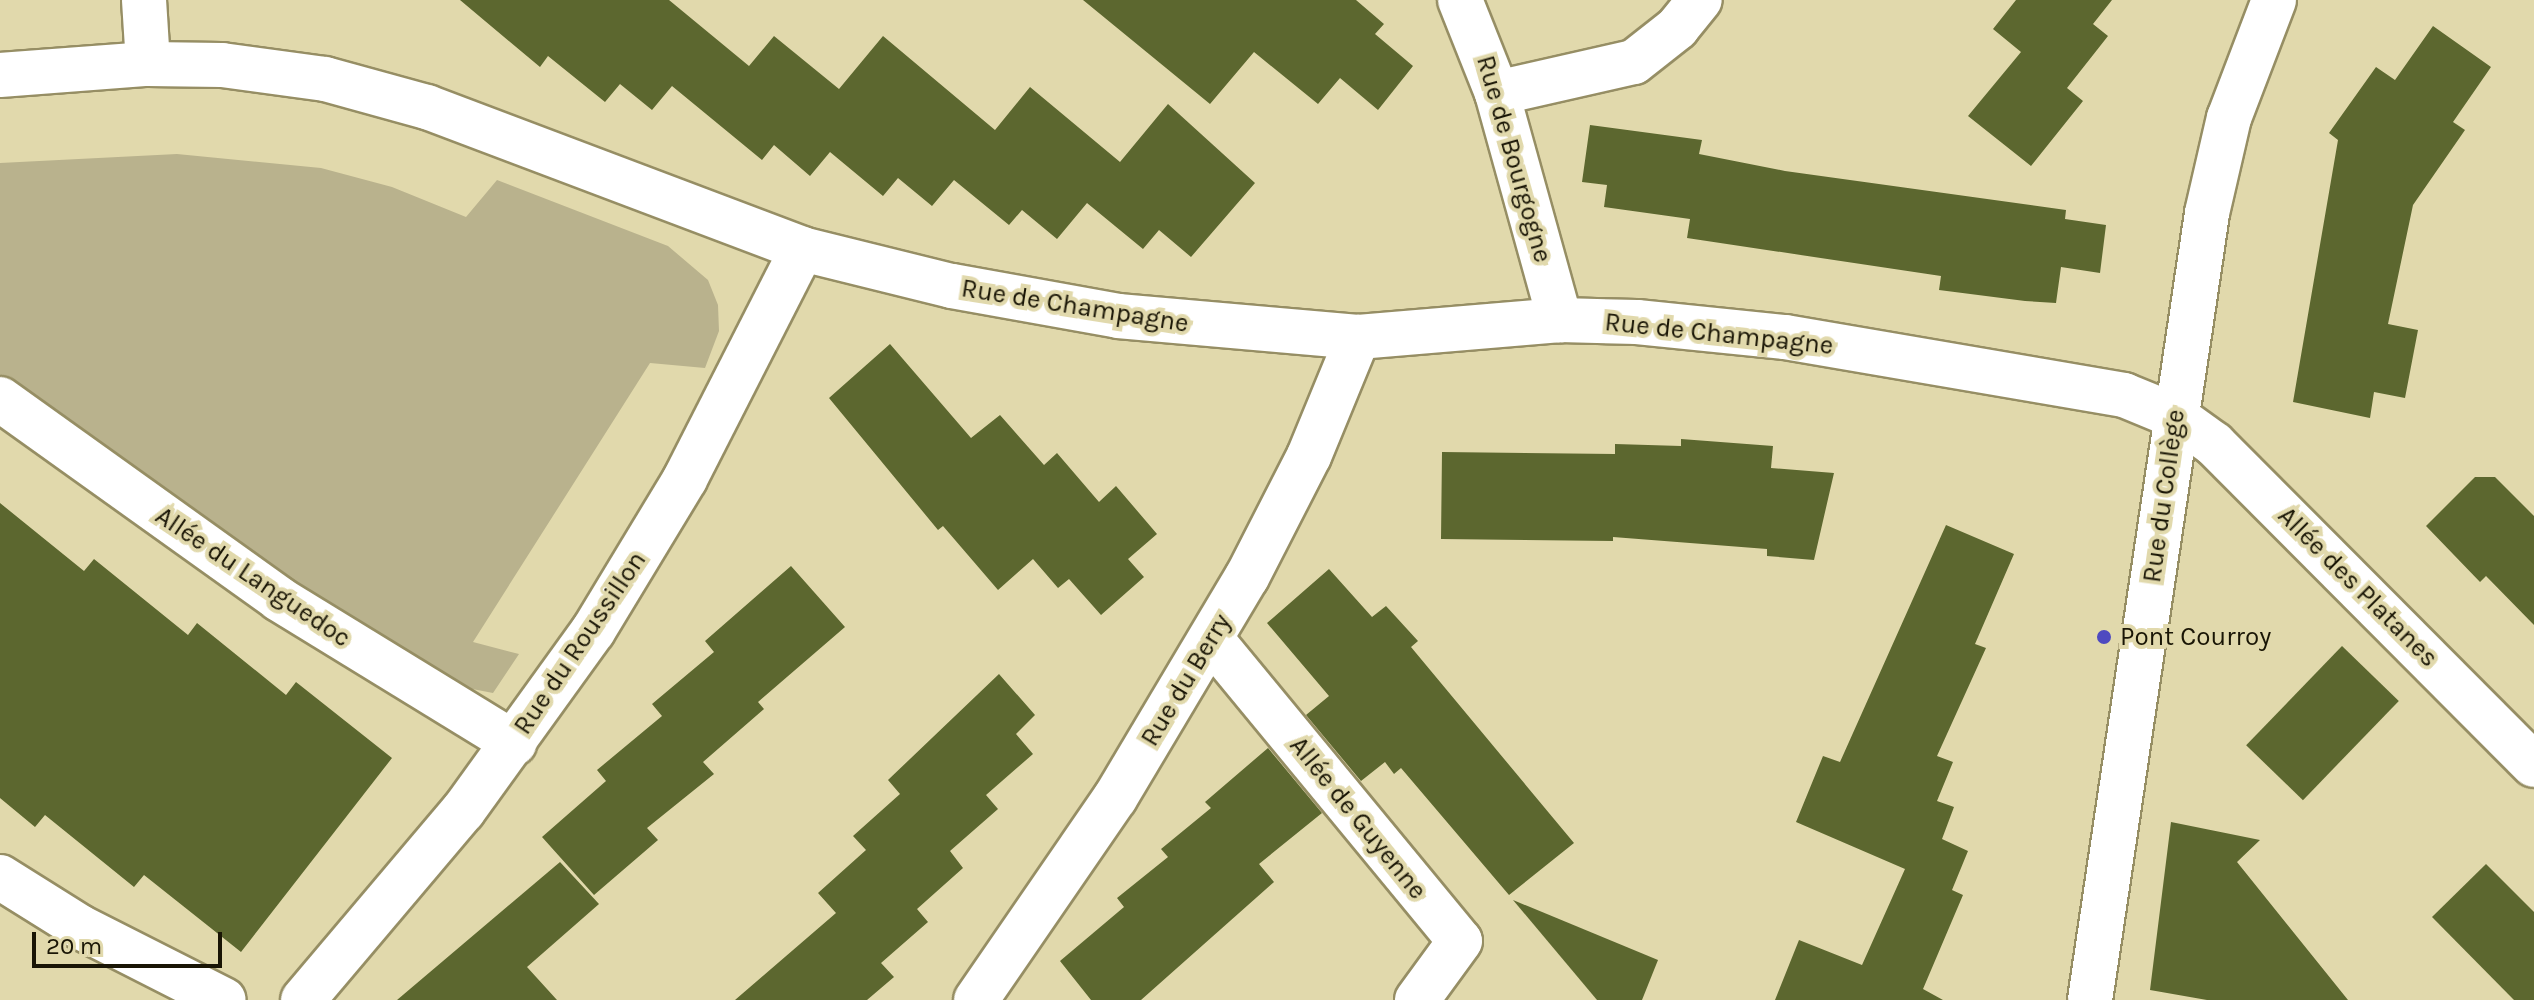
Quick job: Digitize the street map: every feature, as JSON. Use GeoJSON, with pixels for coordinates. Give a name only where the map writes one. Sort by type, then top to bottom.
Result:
{"type":"FeatureCollection","features":[{"type":"Feature","properties":{"kind":"street"},"geometry":{"type":"LineString","coordinates":[[144,0],[148,64]]}},
{"type":"Feature","properties":{"kind":"street","name":"Rue de Bourgogne"},"geometry":{"type":"LineString","coordinates":[[1460,0],[1497,93],[1560,320]]}},
{"type":"Feature","properties":{"kind":"street"},"geometry":{"type":"LineString","coordinates":[[1497,93],[1634,62],[1666,38],[1700,0]]}},
{"type":"Feature","properties":{"kind":"street","name":"Rue du Collège"},"geometry":{"type":"LineString","coordinates":[[2090,1000],[2175,416],[2219,155],[2274,0]]}},
{"type":"Feature","properties":{"kind":"street","name":"Rue de Champagne"},"geometry":{"type":"LineString","coordinates":[[0,75],[148,64],[268,71],[376,92],[802,249],[952,286],[1118,316],[1358,337],[1560,320],[1637,322],[1785,337],[2124,395],[2175,416]]}},
{"type":"Feature","properties":{"kind":"street","name":"Rue du Roussillon"},"geometry":{"type":"LineString","coordinates":[[303,1000],[399,891],[514,743],[649,541],[802,249]]}},
{"type":"Feature","properties":{"kind":"street","name":"Rue du Berry"},"geometry":{"type":"LineString","coordinates":[[998,990],[1211,639],[1279,518],[1358,337]]}},
{"type":"Feature","properties":{"kind":"street","name":"Allée du Languedoc"},"geometry":{"type":"LineString","coordinates":[[0,399],[279,599],[514,743]]}},
{"type":"Feature","properties":{"kind":"street","name":"Allée des Platanes"},"geometry":{"type":"LineString","coordinates":[[2175,416],[2242,470],[2534,765]]}},
{"type":"Feature","properties":{"kind":"street","name":"Allée de Guyenne"},"geometry":{"type":"LineString","coordinates":[[1211,639],[1460,941],[1417,1000]]}},
{"type":"Feature","properties":{"kind":"street"},"geometry":{"type":"LineString","coordinates":[[0,877],[80,927],[224,1000]]}},
{"type":"Feature","properties":{"kind":"shaded area"},"geometry":{"type":"Polygon","coordinates":[[[177,154],[321,168],[392,187],[466,217],[497,180],[668,246],[708,280],[718,305],[719,331],[705,368],[650,363],[473,642],[519,654],[493,693],[457,686],[309,604],[0,387],[0,163],[177,154]]]}},
{"type":"Feature","properties":{"kind":"building"},"geometry":{"type":"Polygon","coordinates":[[[460,0],[669,0],[749,66],[774,36],[839,89],[883,36],[995,130],[1030,87],[1120,162],[1168,104],[1255,183],[1191,257],[1159,230],[1143,249],[1087,203],[1057,239],[1022,210],[1009,225],[954,180],[932,206],[898,178],[883,196],[830,152],[810,176],[774,145],[762,160],[672,86],[652,110],[620,84],[605,102],[548,56],[540,67],[460,0]]]}},
{"type":"Feature","properties":{"kind":"building"},"geometry":{"type":"Polygon","coordinates":[[[1083,0],[1356,0],[1384,24],[1375,34],[1413,66],[1378,110],[1340,78],[1318,104],[1254,52],[1210,104],[1083,0]]]}},
{"type":"Feature","properties":{"kind":"building"},"geometry":{"type":"Polygon","coordinates":[[[2016,0],[2112,0],[2093,24],[2108,36],[2067,88],[2083,101],[2031,166],[1968,116],[2021,52],[1993,29],[2016,0]]]}},
{"type":"Feature","properties":{"kind":"building"},"geometry":{"type":"Polygon","coordinates":[[[2433,26],[2491,67],[2453,122],[2465,130],[2413,205],[2388,324],[2418,330],[2405,398],[2374,392],[2370,418],[2293,402],[2338,140],[2329,133],[2376,67],[2395,80],[2433,26]]]}},
{"type":"Feature","properties":{"kind":"building"},"geometry":{"type":"Polygon","coordinates":[[[1590,125],[1702,140],[1699,154],[1785,171],[2066,210],[2065,219],[2106,225],[2100,273],[2061,267],[2056,303],[2025,301],[1939,290],[1941,276],[1687,238],[1690,219],[1604,207],[1607,185],[1582,182],[1590,125]]]}},
{"type":"Feature","properties":{"kind":"building"},"geometry":{"type":"Polygon","coordinates":[[[890,344],[971,438],[1000,415],[1044,465],[1057,453],[1099,502],[1116,486],[1157,534],[1128,559],[1144,577],[1101,615],[1069,579],[1058,588],[1033,559],[998,590],[943,526],[938,530],[829,398],[890,344]]]}},
{"type":"Feature","properties":{"kind":"building"},"geometry":{"type":"Polygon","coordinates":[[[1681,439],[1773,446],[1771,468],[1834,473],[1814,560],[1767,556],[1767,549],[1613,537],[1613,541],[1441,539],[1442,452],[1615,454],[1615,444],[1681,446],[1681,439]]]}},
{"type":"Feature","properties":{"kind":"building"},"geometry":{"type":"Polygon","coordinates":[[[2475,477],[2495,477],[2534,516],[2534,625],[2486,576],[2480,582],[2426,526],[2475,477]]]}},
{"type":"Feature","properties":{"kind":"building"},"geometry":{"type":"Polygon","coordinates":[[[0,503],[84,571],[94,559],[188,635],[197,623],[286,695],[296,682],[392,758],[241,952],[144,875],[134,887],[45,815],[35,827],[0,798],[0,503]]]}},
{"type":"Feature","properties":{"kind":"building"},"geometry":{"type":"Polygon","coordinates":[[[1946,525],[2014,554],[1975,644],[1986,648],[1937,756],[1953,762],[1937,801],[1954,807],[1942,839],[1968,851],[1952,890],[1963,895],[1923,989],[1943,1000],[1775,1000],[1799,940],[1862,965],[1905,869],[1796,822],[1823,756],[1840,762],[1946,525]]]}},
{"type":"Feature","properties":{"kind":"building"},"geometry":{"type":"Polygon","coordinates":[[[791,566],[845,627],[758,702],[764,709],[703,762],[714,774],[647,828],[658,840],[594,895],[542,837],[606,781],[597,770],[662,716],[652,704],[714,652],[705,641],[791,566]]]}},
{"type":"Feature","properties":{"kind":"building"},"geometry":{"type":"Polygon","coordinates":[[[1329,569],[1372,617],[1386,606],[1418,641],[1411,647],[1574,843],[1509,895],[1401,768],[1394,774],[1385,762],[1361,781],[1306,715],[1329,696],[1267,623],[1329,569]]]}},
{"type":"Feature","properties":{"kind":"building"},"geometry":{"type":"Polygon","coordinates":[[[2342,646],[2399,701],[2303,800],[2246,745],[2342,646]]]}},
{"type":"Feature","properties":{"kind":"building"},"geometry":{"type":"Polygon","coordinates":[[[999,674],[1035,715],[1016,734],[1033,754],[986,795],[998,809],[950,851],[963,868],[917,909],[928,922],[881,963],[894,977],[867,1000],[735,1000],[836,913],[818,893],[866,850],[853,836],[900,794],[888,780],[999,674]]]}},
{"type":"Feature","properties":{"kind":"building"},"geometry":{"type":"Polygon","coordinates":[[[1268,748],[1322,813],[1259,864],[1274,882],[1141,1000],[1091,1000],[1060,961],[1124,907],[1117,898],[1168,857],[1161,849],[1211,808],[1205,802],[1268,748]]]}},
{"type":"Feature","properties":{"kind":"building"},"geometry":{"type":"Polygon","coordinates":[[[2171,822],[2260,840],[2237,862],[2348,1000],[2207,1000],[2150,990],[2171,822]]]}},
{"type":"Feature","properties":{"kind":"building"},"geometry":{"type":"Polygon","coordinates":[[[560,862],[599,904],[527,967],[557,1000],[397,1000],[560,862]]]}},
{"type":"Feature","properties":{"kind":"building"},"geometry":{"type":"Polygon","coordinates":[[[2486,864],[2534,912],[2534,1000],[2514,1000],[2432,917],[2486,864]]]}},
{"type":"Feature","properties":{"kind":"building"},"geometry":{"type":"Polygon","coordinates":[[[1513,900],[1658,960],[1642,1000],[1597,1000],[1513,900]]]}},
{"type":"Feature","properties":{"kind":"place","name":"Pont Courroy"},"geometry":{"type":"Point","coordinates":[2104,637]}}]}
